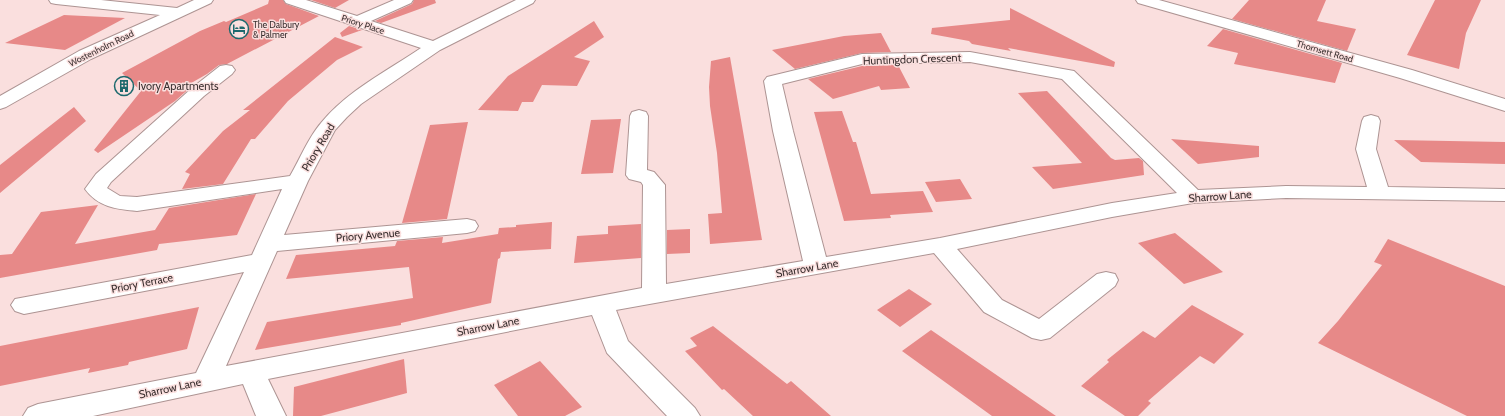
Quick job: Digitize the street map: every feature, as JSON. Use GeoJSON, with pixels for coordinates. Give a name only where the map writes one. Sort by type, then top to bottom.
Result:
{"type":"FeatureCollection","features":[{"type":"Feature","properties":{"kind":"street"},"geometry":{"type":"LineString","coordinates":[[56,0],[178,12]]}},
{"type":"Feature","properties":{"kind":"street","name":"Wostenholm Road"},"geometry":{"type":"LineString","coordinates":[[0,103],[85,55],[206,0]]}},
{"type":"Feature","properties":{"kind":"street","name":"Priory Place"},"geometry":{"type":"LineString","coordinates":[[291,0],[434,47]]}},
{"type":"Feature","properties":{"kind":"street"},"geometry":{"type":"LineString","coordinates":[[357,22],[406,0]]}},
{"type":"Feature","properties":{"kind":"street","name":"Priory Road"},"geometry":{"type":"LineString","coordinates":[[206,381],[298,181],[327,128],[355,100],[434,47],[528,0]]}},
{"type":"Feature","properties":{"kind":"street","name":"Thornsett Road"},"geometry":{"type":"LineString","coordinates":[[1155,1],[1406,74],[1505,106]]}},
{"type":"Feature","properties":{"kind":"street","name":"Huntingdon Crescent"},"geometry":{"type":"LineString","coordinates":[[816,266],[783,131],[773,81],[862,59],[970,57],[1068,75],[1193,197]]}},
{"type":"Feature","properties":{"kind":"street"},"geometry":{"type":"LineString","coordinates":[[226,70],[198,92],[103,178],[96,189],[102,197],[116,203],[137,204],[298,181]]}},
{"type":"Feature","properties":{"kind":"street"},"geometry":{"type":"LineString","coordinates":[[639,116],[636,175],[647,176],[654,185],[654,295]]}},
{"type":"Feature","properties":{"kind":"street"},"geometry":{"type":"LineString","coordinates":[[1370,121],[1366,149],[1379,192]]}},
{"type":"Feature","properties":{"kind":"street","name":"Sharrow Lane"},"geometry":{"type":"LineString","coordinates":[[38,416],[251,372],[601,304],[940,245],[1112,210],[1193,197],[1286,192],[1379,192],[1505,195]]}},
{"type":"Feature","properties":{"kind":"street","name":"Priory Avenue"},"geometry":{"type":"LineString","coordinates":[[264,253],[468,226]]}},
{"type":"Feature","properties":{"kind":"street"},"geometry":{"type":"LineString","coordinates":[[940,245],[993,306],[1040,331],[1106,280]]}},
{"type":"Feature","properties":{"kind":"street","name":"Priory Terrace"},"geometry":{"type":"LineString","coordinates":[[24,305],[264,253]]}},
{"type":"Feature","properties":{"kind":"street"},"geometry":{"type":"LineString","coordinates":[[601,304],[616,346],[685,416]]}},
{"type":"Feature","properties":{"kind":"street"},"geometry":{"type":"LineString","coordinates":[[251,372],[271,416]]}},
{"type":"Feature","properties":{"kind":"building"},"geometry":{"type":"Polygon","coordinates":[[[269,0],[283,0],[286,4],[319,16],[227,64],[219,65],[186,86],[192,86],[175,101],[98,153],[94,150],[141,91],[122,73],[200,31],[224,21],[226,22],[268,4],[269,0]]]}},
{"type":"Feature","properties":{"kind":"building"},"geometry":{"type":"Polygon","coordinates":[[[311,0],[349,0],[335,8],[311,0]]]}},
{"type":"Feature","properties":{"kind":"building"},"geometry":{"type":"Polygon","coordinates":[[[414,0],[435,0],[436,3],[381,23],[375,21],[412,4],[414,0]]]}},
{"type":"Feature","properties":{"kind":"building"},"geometry":{"type":"Polygon","coordinates":[[[1249,0],[1326,0],[1317,21],[1356,29],[1347,51],[1232,19],[1249,0]]]}},
{"type":"Feature","properties":{"kind":"building"},"geometry":{"type":"Polygon","coordinates":[[[1435,0],[1481,0],[1466,33],[1459,69],[1407,55],[1435,0]]]}},
{"type":"Feature","properties":{"kind":"building"},"geometry":{"type":"Polygon","coordinates":[[[1010,8],[1115,62],[1114,67],[1008,48],[1011,51],[972,44],[969,41],[931,34],[932,28],[1010,20],[1010,8]]]}},
{"type":"Feature","properties":{"kind":"building"},"geometry":{"type":"Polygon","coordinates":[[[64,15],[125,18],[65,50],[5,43],[64,15]]]}},
{"type":"Feature","properties":{"kind":"building"},"geometry":{"type":"Polygon","coordinates":[[[594,21],[604,37],[574,57],[590,61],[577,86],[542,85],[533,102],[522,102],[518,111],[478,110],[508,76],[594,21]]]}},
{"type":"Feature","properties":{"kind":"building"},"geometry":{"type":"Polygon","coordinates":[[[349,26],[362,30],[342,37],[340,33],[349,26]]]}},
{"type":"Feature","properties":{"kind":"building"},"geometry":{"type":"Polygon","coordinates":[[[1223,29],[1342,63],[1335,83],[1234,64],[1238,53],[1207,46],[1223,29]]]}},
{"type":"Feature","properties":{"kind":"building"},"geometry":{"type":"Polygon","coordinates":[[[881,33],[891,52],[862,53],[795,69],[772,50],[844,36],[881,33]]]}},
{"type":"Feature","properties":{"kind":"building"},"geometry":{"type":"Polygon","coordinates":[[[335,37],[363,47],[337,60],[288,101],[255,139],[251,139],[223,184],[182,189],[190,174],[185,172],[223,131],[250,110],[243,110],[335,37]]]}},
{"type":"Feature","properties":{"kind":"building"},"geometry":{"type":"Polygon","coordinates":[[[730,57],[762,240],[710,244],[708,214],[722,213],[717,153],[710,106],[709,87],[711,61],[730,57]]]}},
{"type":"Feature","properties":{"kind":"building"},"geometry":{"type":"Polygon","coordinates":[[[898,65],[910,88],[881,90],[879,86],[833,99],[808,79],[862,66],[898,65]]]}},
{"type":"Feature","properties":{"kind":"building"},"geometry":{"type":"Polygon","coordinates":[[[1047,91],[1111,158],[1115,160],[1139,158],[1143,161],[1144,175],[1053,189],[1032,167],[1082,163],[1018,93],[1047,91]]]}},
{"type":"Feature","properties":{"kind":"building"},"geometry":{"type":"Polygon","coordinates":[[[74,107],[86,121],[0,193],[0,165],[74,107]]]}},
{"type":"Feature","properties":{"kind":"building"},"geometry":{"type":"Polygon","coordinates":[[[842,111],[853,142],[856,142],[871,194],[923,191],[933,212],[890,215],[891,218],[844,221],[814,112],[842,111]]]}},
{"type":"Feature","properties":{"kind":"building"},"geometry":{"type":"Polygon","coordinates":[[[621,119],[613,173],[581,174],[591,120],[621,119]]]}},
{"type":"Feature","properties":{"kind":"building"},"geometry":{"type":"Polygon","coordinates":[[[468,122],[447,219],[402,223],[430,125],[468,122]]]}},
{"type":"Feature","properties":{"kind":"building"},"geometry":{"type":"Polygon","coordinates":[[[1171,139],[1259,146],[1259,157],[1198,164],[1171,139]]]}},
{"type":"Feature","properties":{"kind":"building"},"geometry":{"type":"Polygon","coordinates":[[[1394,140],[1505,142],[1505,164],[1421,162],[1394,140]]]}},
{"type":"Feature","properties":{"kind":"building"},"geometry":{"type":"Polygon","coordinates":[[[960,179],[972,199],[936,202],[925,182],[960,179]]]}},
{"type":"Feature","properties":{"kind":"building"},"geometry":{"type":"Polygon","coordinates":[[[256,194],[237,235],[159,244],[157,250],[0,278],[0,255],[12,254],[41,212],[98,205],[75,244],[155,230],[169,208],[256,194]]]}},
{"type":"Feature","properties":{"kind":"building"},"geometry":{"type":"Polygon","coordinates":[[[552,222],[551,249],[501,252],[500,258],[498,259],[491,303],[401,323],[401,325],[255,350],[267,322],[413,298],[409,267],[286,279],[296,255],[395,246],[397,241],[443,237],[442,243],[498,234],[499,228],[552,222]]]}},
{"type":"Feature","properties":{"kind":"building"},"geometry":{"type":"Polygon","coordinates":[[[641,224],[641,258],[574,263],[577,236],[608,234],[608,226],[641,224]]]}},
{"type":"Feature","properties":{"kind":"building"},"geometry":{"type":"Polygon","coordinates":[[[690,229],[690,253],[667,254],[667,230],[690,229]]]}},
{"type":"Feature","properties":{"kind":"building"},"geometry":{"type":"Polygon","coordinates":[[[1175,233],[1223,272],[1184,284],[1138,243],[1175,233]]]}},
{"type":"Feature","properties":{"kind":"building"},"geometry":{"type":"Polygon","coordinates":[[[1388,239],[1505,286],[1505,416],[1467,416],[1318,343],[1338,321],[1382,265],[1374,262],[1388,239]]]}},
{"type":"Feature","properties":{"kind":"building"},"geometry":{"type":"Polygon","coordinates":[[[909,289],[932,304],[900,327],[877,310],[909,289]]]}},
{"type":"Feature","properties":{"kind":"building"},"geometry":{"type":"Polygon","coordinates":[[[1192,305],[1244,334],[1214,364],[1200,356],[1148,401],[1151,403],[1138,416],[1125,416],[1081,386],[1109,362],[1107,360],[1143,331],[1155,338],[1192,305]]]}},
{"type":"Feature","properties":{"kind":"building"},"geometry":{"type":"Polygon","coordinates":[[[199,307],[187,349],[129,362],[128,365],[88,373],[90,368],[0,386],[0,346],[199,307]]]}},
{"type":"Feature","properties":{"kind":"building"},"geometry":{"type":"Polygon","coordinates":[[[713,326],[787,384],[791,381],[831,416],[753,416],[724,389],[722,390],[685,351],[697,346],[690,338],[713,326]]]}},
{"type":"Feature","properties":{"kind":"building"},"geometry":{"type":"Polygon","coordinates":[[[931,330],[1056,416],[992,416],[902,351],[931,330]]]}},
{"type":"Feature","properties":{"kind":"building"},"geometry":{"type":"Polygon","coordinates":[[[404,359],[407,393],[321,416],[293,416],[294,387],[404,359]]]}},
{"type":"Feature","properties":{"kind":"building"},"geometry":{"type":"Polygon","coordinates":[[[540,361],[582,407],[565,416],[518,416],[494,385],[540,361]]]}},
{"type":"Feature","properties":{"kind":"place","name":"The Dalbury & Palmer"},"geometry":{"type":"Point","coordinates":[239,29]}},
{"type":"Feature","properties":{"kind":"place","name":"Ivory Apartments"},"geometry":{"type":"Point","coordinates":[124,86]}}]}
